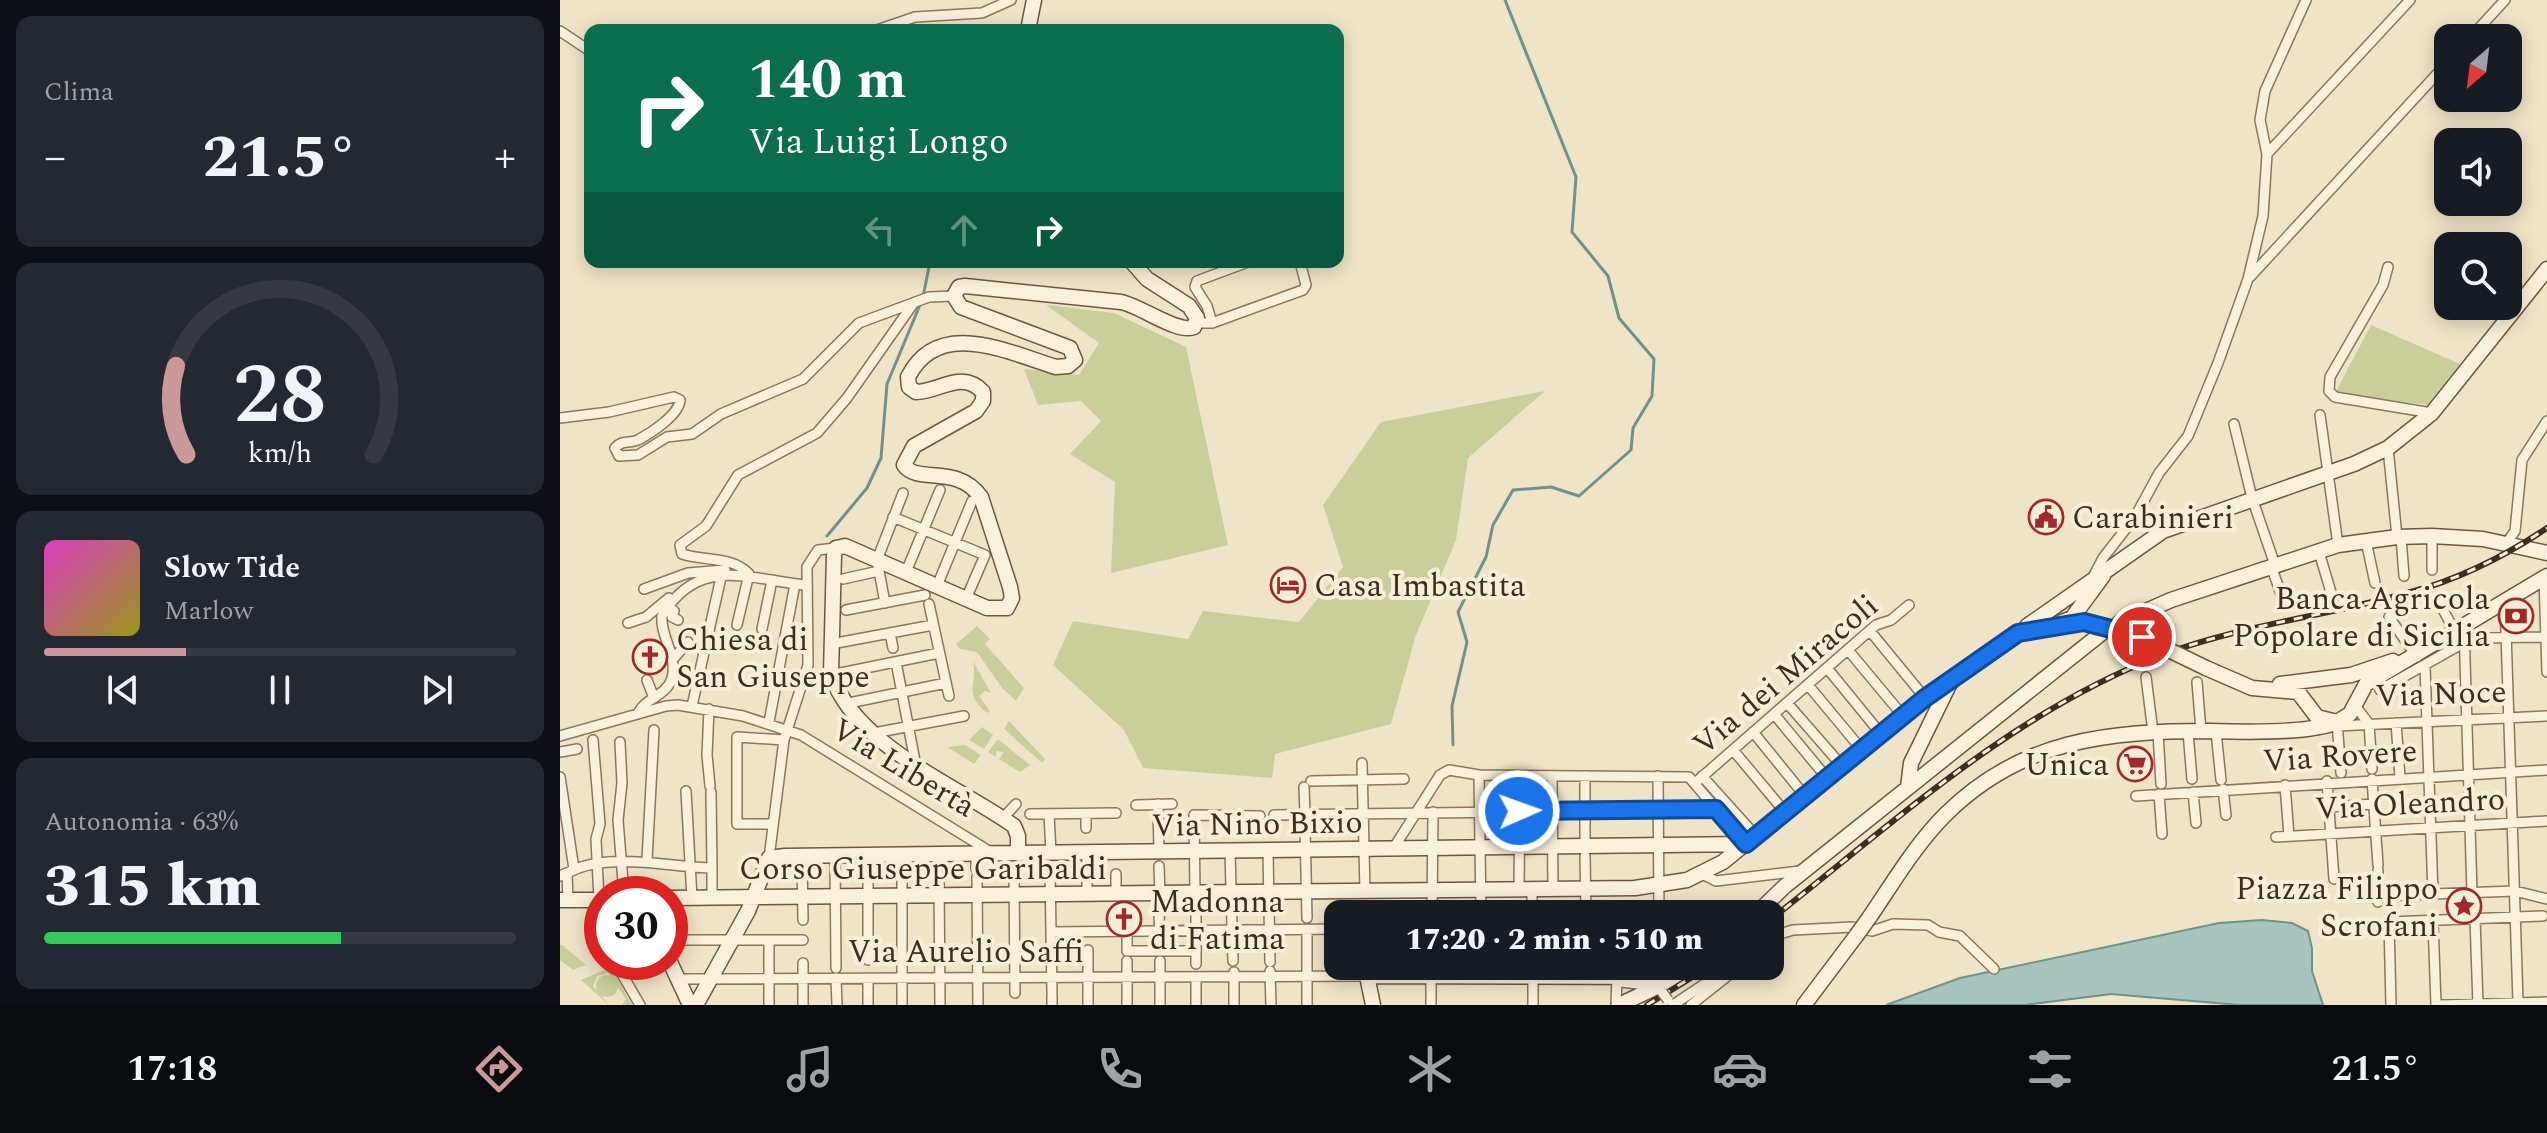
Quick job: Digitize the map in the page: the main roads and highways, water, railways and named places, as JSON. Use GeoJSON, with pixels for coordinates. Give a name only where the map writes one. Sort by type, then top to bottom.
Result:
{"type":"FeatureCollection","features":[{"type":"Feature","properties":{"kind":"water"},"geometry":{"type":"Polygon","coordinates":[[[2262,920],[2292,923],[2308,931],[2312,971],[2323,1005],[2239,1005],[2111,994],[2025,1005],[1886,1005],[1960,978],[2219,923],[2262,920]]]}},
{"type":"Feature","properties":{"kind":"waterway"},"geometry":{"type":"LineString","coordinates":[[1453,745],[1452,706],[1467,642],[1458,612],[1486,557],[1493,525],[1513,490],[1551,487],[1579,496],[1631,450],[1633,428],[1652,396],[1654,359],[1619,318],[1608,276],[1572,232],[1576,177],[1505,0]]}},
{"type":"Feature","properties":{"kind":"waterway"},"geometry":{"type":"LineString","coordinates":[[923,297],[929,268]]}},
{"type":"Feature","properties":{"kind":"waterway"},"geometry":{"type":"LineString","coordinates":[[827,536],[867,488],[881,458],[887,384],[920,305]]}},
{"type":"Feature","properties":{"kind":"railway"},"geometry":{"type":"LineString","coordinates":[[1784,909],[1955,773],[2053,708],[2104,680],[2159,656],[2221,636],[2429,587],[2481,566],[2547,528]]}},
{"type":"Feature","properties":{"kind":"railway"},"geometry":{"type":"LineString","coordinates":[[1647,1005],[1687,980]]}},
{"type":"Feature","properties":{"kind":"place","name":"Carabinieri"},"geometry":{"type":"Point","coordinates":[2046,517]}},
{"type":"Feature","properties":{"kind":"place","name":"Casa Imbastita"},"geometry":{"type":"Point","coordinates":[1288,585]}},
{"type":"Feature","properties":{"kind":"place","name":"Banca Agricola Popolare di Sicilia"},"geometry":{"type":"Point","coordinates":[2516,616]}},
{"type":"Feature","properties":{"kind":"place","name":"Chiesa di San Giuseppe"},"geometry":{"type":"Point","coordinates":[650,657]}},
{"type":"Feature","properties":{"kind":"place","name":"Unica"},"geometry":{"type":"Point","coordinates":[2135,764]}},
{"type":"Feature","properties":{"kind":"place","name":"Piazza Filippo Scrofani"},"geometry":{"type":"Point","coordinates":[2464,906]}},
{"type":"Feature","properties":{"kind":"place","name":"Madonna di Fatima"},"geometry":{"type":"Point","coordinates":[1124,919]}}]}
